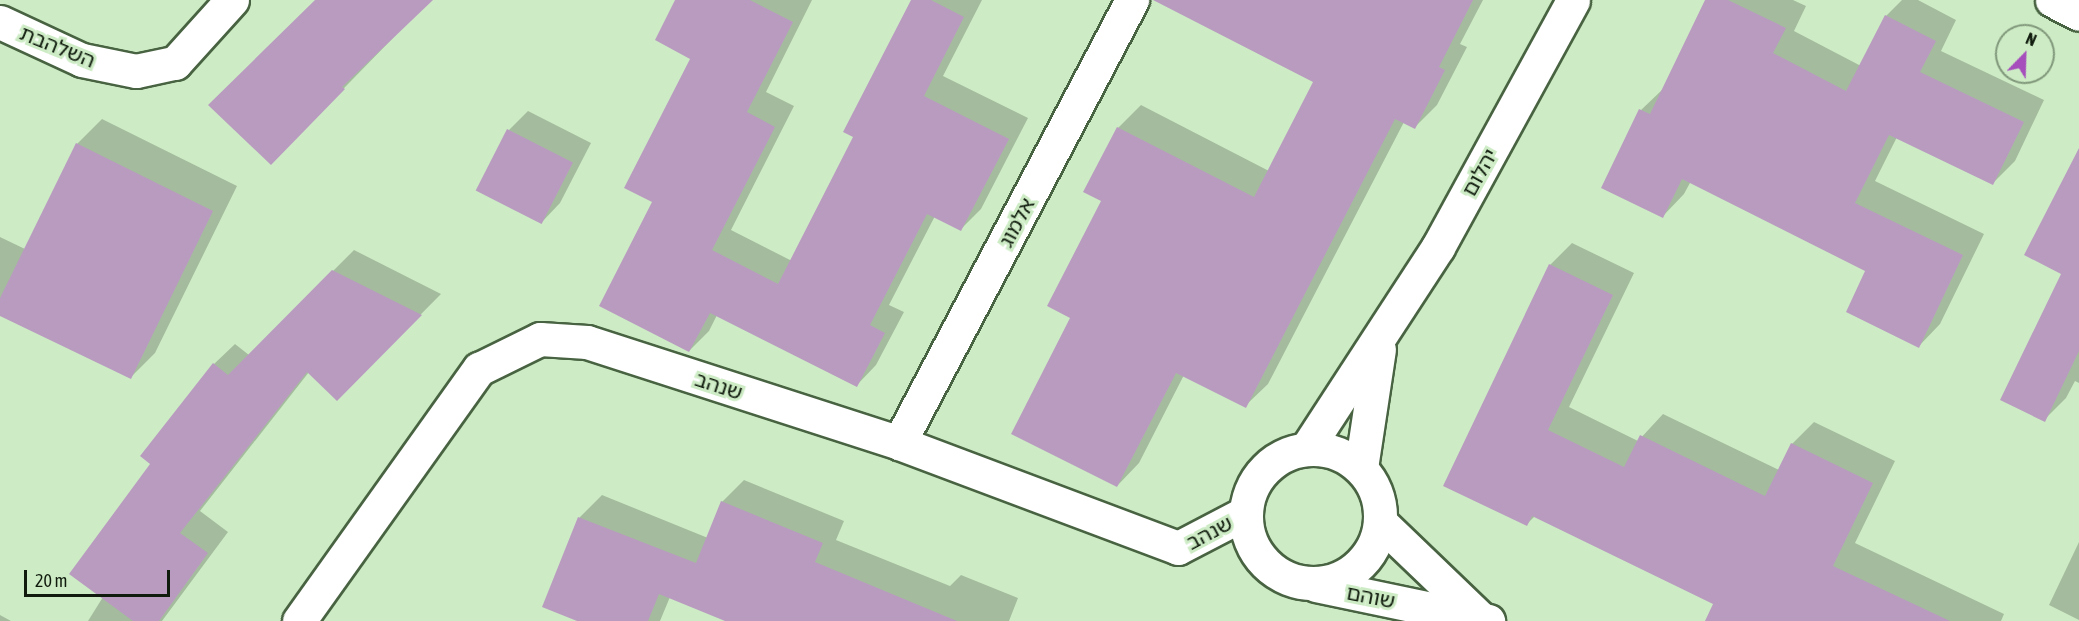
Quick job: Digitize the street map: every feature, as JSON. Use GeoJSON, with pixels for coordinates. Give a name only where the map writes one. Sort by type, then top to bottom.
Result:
{"type":"FeatureCollection","features":[{"type":"Feature","properties":{"kind":"street","name":"השלהבת"},"geometry":{"type":"LineString","coordinates":[[0,22],[82,60],[136,71],[175,63],[232,0]]}},
{"type":"Feature","properties":{"kind":"street","name":"אלמוג"},"geometry":{"type":"LineString","coordinates":[[899,443],[1132,0]]}},
{"type":"Feature","properties":{"kind":"street","name":"יהלום"},"geometry":{"type":"LineString","coordinates":[[1307,448],[1380,341],[1438,247],[1574,0]]}},
{"type":"Feature","properties":{"kind":"street"},"geometry":{"type":"LineString","coordinates":[[2052,0],[2079,14]]}},
{"type":"Feature","properties":{"kind":"street","name":"שנהב"},"geometry":{"type":"LineString","coordinates":[[299,621],[479,369],[540,339],[587,342],[899,443],[1178,549],[1245,513]]}},
{"type":"Feature","properties":{"kind":"street","name":"יהלום"},"geometry":{"type":"LineString","coordinates":[[1360,468],[1380,341]]}},
{"type":"Feature","properties":{"kind":"street"},"geometry":{"type":"LineString","coordinates":[[1307,448],[1345,456],[1360,468],[1373,484],[1381,523],[1375,544],[1362,563],[1344,577],[1321,583],[1299,581],[1277,572],[1260,557],[1249,536],[1245,513],[1251,490],[1264,469],[1283,455],[1307,448]]}},
{"type":"Feature","properties":{"kind":"street","name":"שוהם"},"geometry":{"type":"LineString","coordinates":[[1381,523],[1483,619]]}},
{"type":"Feature","properties":{"kind":"street","name":"שוהם"},"geometry":{"type":"LineString","coordinates":[[1299,581],[1483,619]]}},
{"type":"Feature","properties":{"kind":"building"},"geometry":{"type":"Polygon","coordinates":[[[315,0],[433,0],[342,87],[345,89],[271,165],[208,105],[315,0]]]}},
{"type":"Feature","properties":{"kind":"building"},"geometry":{"type":"Polygon","coordinates":[[[675,0],[750,0],[793,22],[747,112],[775,127],[712,250],[778,284],[853,137],[843,132],[911,0],[931,0],[964,17],[924,96],[1009,139],[961,231],[927,214],[870,325],[885,333],[857,387],[710,313],[689,352],[599,306],[652,202],[624,188],[690,59],[655,40],[675,0]]]}},
{"type":"Feature","properties":{"kind":"building"},"geometry":{"type":"Polygon","coordinates":[[[1153,0],[1473,0],[1439,67],[1445,70],[1415,129],[1395,119],[1246,408],[1176,373],[1117,487],[1011,434],[1070,318],[1047,306],[1101,201],[1083,192],[1117,127],[1254,197],[1313,82],[1153,0]]]}},
{"type":"Feature","properties":{"kind":"building"},"geometry":{"type":"Polygon","coordinates":[[[1705,0],[1728,0],[1786,28],[1773,53],[1846,91],[1885,15],[1936,41],[1920,72],[2024,122],[1993,185],[1889,135],[1855,203],[1963,255],[1919,348],[1846,312],[1865,271],[1682,179],[1663,218],[1601,188],[1639,109],[1650,114],[1705,0]]]}},
{"type":"Feature","properties":{"kind":"building"},"geometry":{"type":"Polygon","coordinates":[[[507,129],[573,163],[542,224],[476,190],[507,129]]]}},
{"type":"Feature","properties":{"kind":"building"},"geometry":{"type":"Polygon","coordinates":[[[76,143],[213,211],[131,379],[0,316],[0,298],[76,143]]]}},
{"type":"Feature","properties":{"kind":"building"},"geometry":{"type":"Polygon","coordinates":[[[2079,148],[2079,351],[2045,422],[2000,400],[2061,274],[2024,255],[2079,148]]]}},
{"type":"Feature","properties":{"kind":"building"},"geometry":{"type":"Polygon","coordinates":[[[1549,264],[1613,295],[1548,430],[1624,467],[1640,435],[1765,496],[1791,443],[1873,483],[1833,566],[1950,621],[1705,621],[1713,604],[1532,516],[1527,526],[1443,486],[1549,264]]]}},
{"type":"Feature","properties":{"kind":"building"},"geometry":{"type":"Polygon","coordinates":[[[332,270],[422,315],[337,401],[307,372],[180,533],[208,553],[159,621],[133,621],[69,574],[150,464],[140,456],[213,363],[228,375],[332,270]]]}},
{"type":"Feature","properties":{"kind":"building"},"geometry":{"type":"Polygon","coordinates":[[[721,501],[823,543],[815,562],[957,621],[725,621],[659,594],[648,621],[577,621],[542,607],[578,517],[696,563],[721,501]]]}}]}
